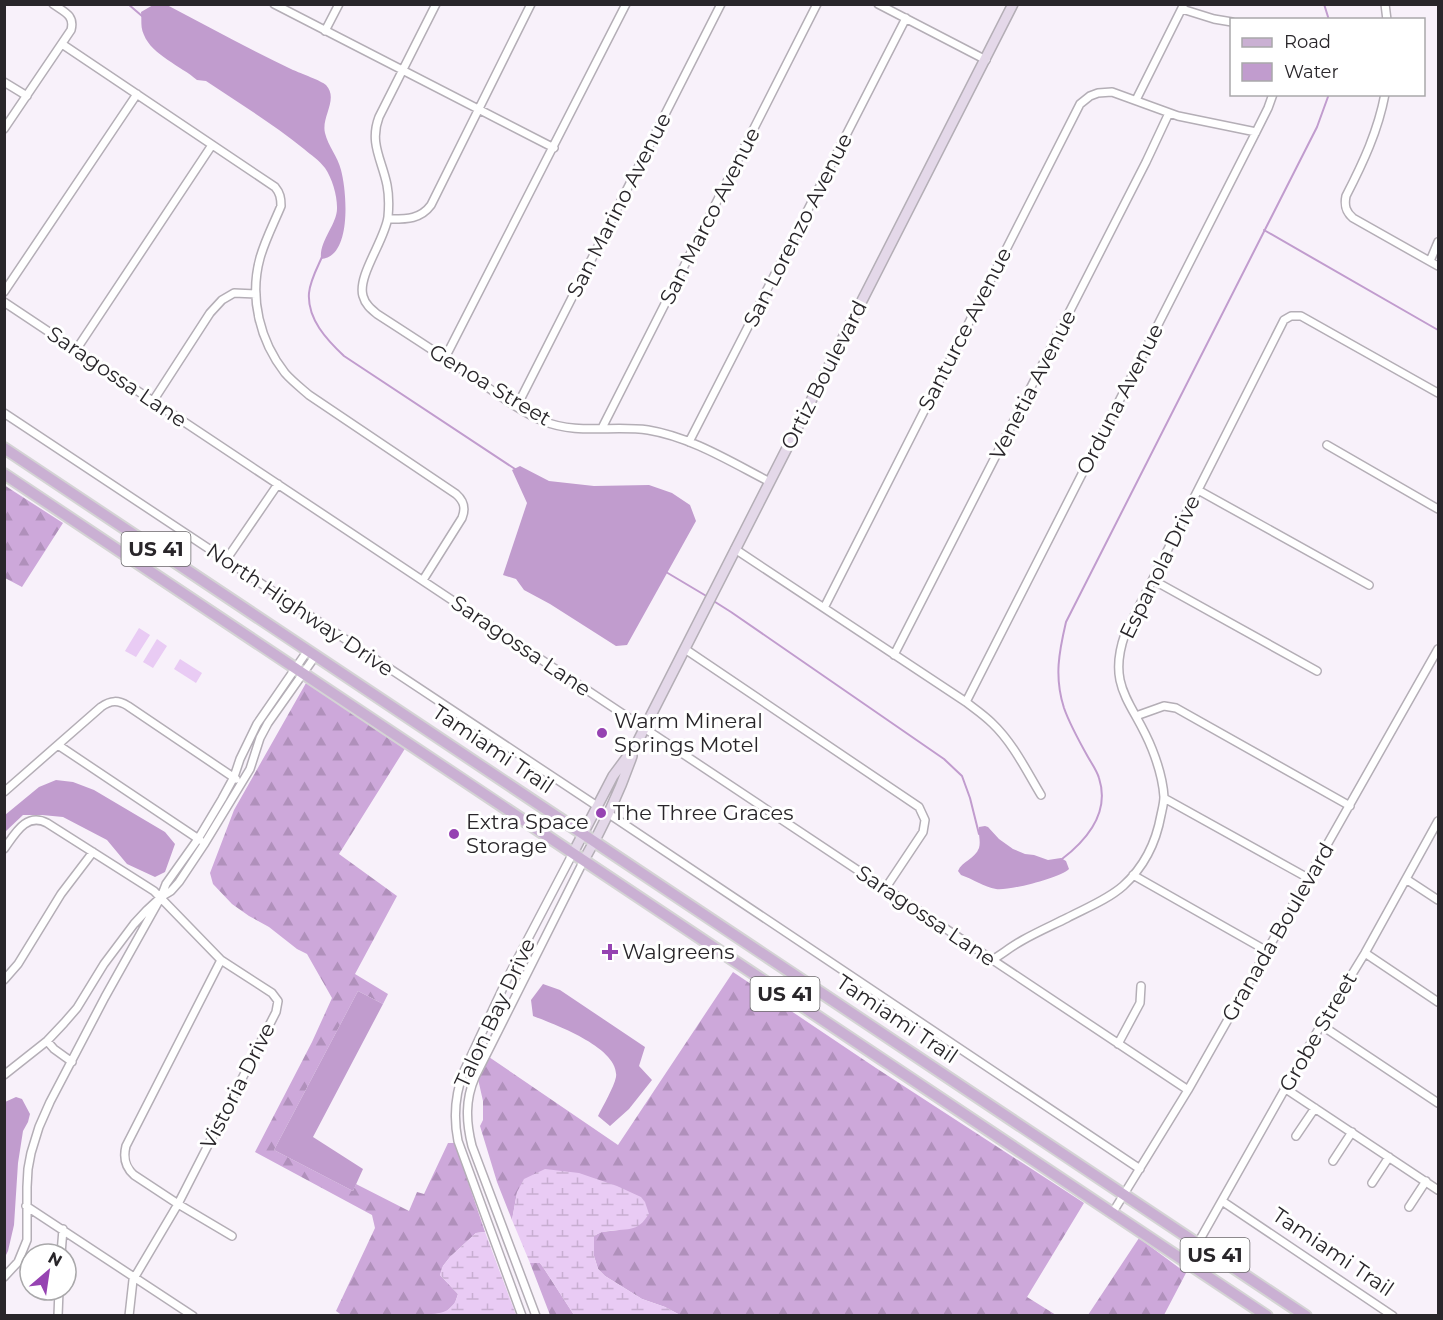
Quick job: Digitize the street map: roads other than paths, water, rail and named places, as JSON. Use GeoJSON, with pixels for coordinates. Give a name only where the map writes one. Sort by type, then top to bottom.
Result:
{"type":"FeatureCollection","features":[{"type":"Feature","properties":{"kind":"main road","name":"US 41"},"geometry":{"type":"LineString","coordinates":[[4,448],[312,652]]}},
{"type":"Feature","properties":{"kind":"main road","name":"US 41"},"geometry":{"type":"LineString","coordinates":[[4,474],[299,671]]}},
{"type":"Feature","properties":{"kind":"main road","name":"Tamiami Trail"},"geometry":{"type":"LineString","coordinates":[[312,652],[1306,1316]]}},
{"type":"Feature","properties":{"kind":"main road","name":"Tamiami Trail"},"geometry":{"type":"LineString","coordinates":[[299,671],[1267,1316]]}},
{"type":"Feature","properties":{"kind":"street"},"geometry":{"type":"LineString","coordinates":[[4,129],[71,30],[73,23],[69,15],[53,4]]}},
{"type":"Feature","properties":{"kind":"street"},"geometry":{"type":"LineString","coordinates":[[274,4],[554,148]]}},
{"type":"Feature","properties":{"kind":"street"},"geometry":{"type":"LineString","coordinates":[[325,31],[339,4]]}},
{"type":"Feature","properties":{"kind":"street"},"geometry":{"type":"LineString","coordinates":[[436,4],[379,117],[375,133],[376,148],[387,184],[388,219],[412,218],[427,210],[531,4]]}},
{"type":"Feature","properties":{"kind":"street"},"geometry":{"type":"LineString","coordinates":[[446,358],[626,4]]}},
{"type":"Feature","properties":{"kind":"street","name":"San Marino Avenue"},"geometry":{"type":"LineString","coordinates":[[517,406],[721,4]]}},
{"type":"Feature","properties":{"kind":"street","name":"San Marco Avenue"},"geometry":{"type":"LineString","coordinates":[[602,428],[817,4]]}},
{"type":"Feature","properties":{"kind":"street"},"geometry":{"type":"LineString","coordinates":[[878,4],[986,60]]}},
{"type":"Feature","properties":{"kind":"street","name":"Ortiz Boulevard"},"geometry":{"type":"LineString","coordinates":[[584,860],[609,814],[644,729],[1013,4]]}},
{"type":"Feature","properties":{"kind":"street"},"geometry":{"type":"LineString","coordinates":[[1136,100],[1183,7],[1214,19],[1230,22]]}},
{"type":"Feature","properties":{"kind":"street","name":"San Lorenzo Avenue"},"geometry":{"type":"LineString","coordinates":[[690,442],[906,18]]}},
{"type":"Feature","properties":{"kind":"street"},"geometry":{"type":"LineString","coordinates":[[62,44],[278,191],[281,199],[280,206],[260,260],[256,294],[259,319],[265,339],[279,364],[309,395],[456,494],[464,505],[462,518],[423,580]]}},
{"type":"Feature","properties":{"kind":"street"},"geometry":{"type":"LineString","coordinates":[[4,82],[27,96]]}},
{"type":"Feature","properties":{"kind":"street","name":"Santurce Avenue"},"geometry":{"type":"LineString","coordinates":[[824,608],[1084,100],[1098,93],[1112,92],[1169,114],[1256,132]]}},
{"type":"Feature","properties":{"kind":"street"},"geometry":{"type":"LineString","coordinates":[[4,292],[137,94]]}},
{"type":"Feature","properties":{"kind":"street","name":"Orduna Avenue"},"geometry":{"type":"LineString","coordinates":[[966,702],[1272,96]]}},
{"type":"Feature","properties":{"kind":"street"},"geometry":{"type":"LineString","coordinates":[[1385,96],[1374,138],[1346,196],[1345,203],[1353,218],[1438,266]]}},
{"type":"Feature","properties":{"kind":"street","name":"Venetia Avenue"},"geometry":{"type":"LineString","coordinates":[[894,655],[1169,114]]}},
{"type":"Feature","properties":{"kind":"street"},"geometry":{"type":"LineString","coordinates":[[76,350],[212,145]]}},
{"type":"Feature","properties":{"kind":"street","name":"Genoa Street"},"geometry":{"type":"LineString","coordinates":[[388,219],[362,289],[367,304],[378,314],[517,406],[542,420],[558,426],[578,429],[645,430],[664,434],[690,442],[770,482]]}},
{"type":"Feature","properties":{"kind":"street"},"geometry":{"type":"LineString","coordinates":[[1430,261],[1438,242]]}},
{"type":"Feature","properties":{"kind":"street"},"geometry":{"type":"LineString","coordinates":[[153,401],[210,313],[222,300],[234,293],[256,294]]}},
{"type":"Feature","properties":{"kind":"street","name":"Saragossa Lane"},"geometry":{"type":"LineString","coordinates":[[4,302],[1188,1090]]}},
{"type":"Feature","properties":{"kind":"street","name":"Espanola Drive"},"geometry":{"type":"LineString","coordinates":[[992,960],[1022,940],[1107,897],[1121,887],[1147,857],[1155,841],[1164,798],[1158,765],[1152,747],[1122,690],[1119,656],[1125,634],[1284,320],[1291,316],[1301,316],[1438,393]]}},
{"type":"Feature","properties":{"kind":"street","name":"North Highway Drive"},"geometry":{"type":"LineString","coordinates":[[4,413],[597,806]]}},
{"type":"Feature","properties":{"kind":"street"},"geometry":{"type":"LineString","coordinates":[[1327,445],[1438,509]]}},
{"type":"Feature","properties":{"kind":"street"},"geometry":{"type":"LineString","coordinates":[[225,560],[278,484]]}},
{"type":"Feature","properties":{"kind":"street"},"geometry":{"type":"LineString","coordinates":[[1198,490],[1369,585]]}},
{"type":"Feature","properties":{"kind":"street"},"geometry":{"type":"LineString","coordinates":[[735,549],[966,702],[988,719],[1013,748],[1041,795]]}},
{"type":"Feature","properties":{"kind":"street"},"geometry":{"type":"LineString","coordinates":[[1153,580],[1317,671]]}},
{"type":"Feature","properties":{"kind":"street"},"geometry":{"type":"LineString","coordinates":[[685,649],[914,802],[925,820],[922,835],[885,889]]}},
{"type":"Feature","properties":{"kind":"street","name":"Granada Boulevard"},"geometry":{"type":"LineString","coordinates":[[1113,1212],[1188,1090],[1438,649]]}},
{"type":"Feature","properties":{"kind":"street"},"geometry":{"type":"LineString","coordinates":[[4,1075],[47,1041],[77,1008],[104,964],[134,924],[178,882],[253,763],[262,733],[312,652]]}},
{"type":"Feature","properties":{"kind":"street"},"geometry":{"type":"LineString","coordinates":[[202,841],[234,777],[254,729],[271,702],[299,671]]}},
{"type":"Feature","properties":{"kind":"street"},"geometry":{"type":"LineString","coordinates":[[4,792],[104,705],[112,702],[128,706],[241,783]]}},
{"type":"Feature","properties":{"kind":"street"},"geometry":{"type":"LineString","coordinates":[[1136,716],[1164,706],[1176,708],[1350,806]]}},
{"type":"Feature","properties":{"kind":"street"},"geometry":{"type":"LineString","coordinates":[[254,729],[262,733]]}},
{"type":"Feature","properties":{"kind":"street"},"geometry":{"type":"LineString","coordinates":[[58,745],[202,841]]}},
{"type":"Feature","properties":{"kind":"street","name":"Ortiz Boulevard"},"geometry":{"type":"LineString","coordinates":[[573,853],[614,776],[636,745]]}},
{"type":"Feature","properties":{"kind":"street"},"geometry":{"type":"LineString","coordinates":[[1164,798],[1308,878]]}},
{"type":"Feature","properties":{"kind":"street"},"geometry":{"type":"LineString","coordinates":[[609,814],[1140,1169]]}},
{"type":"Feature","properties":{"kind":"street","name":"Vistoria Drive"},"geometry":{"type":"LineString","coordinates":[[4,849],[22,826],[30,820],[36,819],[47,823],[150,888],[221,960],[274,994],[278,999],[278,1006],[178,1204],[135,1277]]}},
{"type":"Feature","properties":{"kind":"street","name":"Grobe Street"},"geometry":{"type":"LineString","coordinates":[[1198,1243],[1365,953],[1438,821]]}},
{"type":"Feature","properties":{"kind":"street"},"geometry":{"type":"LineString","coordinates":[[4,981],[18,964],[61,894],[93,852]]}},
{"type":"Feature","properties":{"kind":"street","name":"Talon Bay Drive"},"geometry":{"type":"LineString","coordinates":[[522,1316],[458,1140],[456,1101],[465,1071],[509,975],[573,853]]}},
{"type":"Feature","properties":{"kind":"street","name":"Talon Bay Drive"},"geometry":{"type":"LineString","coordinates":[[536,1316],[472,1146],[468,1125],[468,1100],[475,1077],[584,860]]}},
{"type":"Feature","properties":{"kind":"street"},"geometry":{"type":"LineString","coordinates":[[1133,875],[1267,951]]}},
{"type":"Feature","properties":{"kind":"street"},"geometry":{"type":"LineString","coordinates":[[1406,879],[1438,900]]}},
{"type":"Feature","properties":{"kind":"street"},"geometry":{"type":"LineString","coordinates":[[4,1277],[18,1262],[27,1240],[28,1169],[35,1139],[50,1102],[161,897]]}},
{"type":"Feature","properties":{"kind":"street"},"geometry":{"type":"LineString","coordinates":[[1365,953],[1438,1002]]}},
{"type":"Feature","properties":{"kind":"street"},"geometry":{"type":"LineString","coordinates":[[221,960],[124,1154],[126,1166],[131,1172],[178,1204],[232,1236]]}},
{"type":"Feature","properties":{"kind":"street"},"geometry":{"type":"LineString","coordinates":[[1118,1044],[1140,1003],[1141,986]]}},
{"type":"Feature","properties":{"kind":"street"},"geometry":{"type":"LineString","coordinates":[[1322,1025],[1438,1103]]}},
{"type":"Feature","properties":{"kind":"street"},"geometry":{"type":"LineString","coordinates":[[47,1041],[54,1050],[72,1062]]}},
{"type":"Feature","properties":{"kind":"street"},"geometry":{"type":"LineString","coordinates":[[1286,1089],[1438,1190]]}},
{"type":"Feature","properties":{"kind":"street"},"geometry":{"type":"LineString","coordinates":[[1296,1136],[1315,1108]]}},
{"type":"Feature","properties":{"kind":"street"},"geometry":{"type":"LineString","coordinates":[[1333,1161],[1352,1132]]}},
{"type":"Feature","properties":{"kind":"street"},"geometry":{"type":"LineString","coordinates":[[1372,1184],[1389,1157]]}},
{"type":"Feature","properties":{"kind":"street"},"geometry":{"type":"LineString","coordinates":[[1408,1207],[1426,1181]]}},
{"type":"Feature","properties":{"kind":"street","name":"Tamiami Trail"},"geometry":{"type":"LineString","coordinates":[[1222,1201],[1393,1316]]}},
{"type":"Feature","properties":{"kind":"street"},"geometry":{"type":"LineString","coordinates":[[26,1206],[193,1316]]}},
{"type":"Feature","properties":{"kind":"street"},"geometry":{"type":"LineString","coordinates":[[62,1242],[63,1229]]}},
{"type":"Feature","properties":{"kind":"street"},"geometry":{"type":"LineString","coordinates":[[129,1316],[135,1277]]}},
{"type":"Feature","properties":{"kind":"water"},"geometry":{"type":"Polygon","coordinates":[[[153,5],[167,5],[293,70],[320,81],[330,90],[331,96],[324,127],[341,170],[345,193],[343,236],[331,256],[321,259],[323,245],[337,213],[334,187],[325,168],[318,160],[268,122],[206,81],[197,80],[153,48],[143,32],[141,12],[153,5]]]}},
{"type":"Feature","properties":{"kind":"water"},"geometry":{"type":"Polygon","coordinates":[[[520,466],[549,481],[594,486],[649,485],[672,493],[690,505],[696,521],[627,645],[616,646],[524,590],[516,579],[503,575],[527,503],[512,470],[520,466]]]}},
{"type":"Feature","properties":{"kind":"water"},"geometry":{"type":"Polygon","coordinates":[[[56,780],[73,782],[94,790],[165,832],[175,844],[165,872],[155,877],[127,864],[107,840],[63,817],[23,815],[5,832],[5,815],[39,787],[56,780]]]}},
{"type":"Feature","properties":{"kind":"water"},"geometry":{"type":"Polygon","coordinates":[[[985,826],[1013,849],[1048,860],[1061,858],[1066,861],[1069,869],[1045,880],[1002,889],[987,887],[961,875],[958,871],[962,865],[975,855],[979,848],[979,827],[985,826]]]}},
{"type":"Feature","properties":{"kind":"water"},"geometry":{"type":"Polygon","coordinates":[[[543,984],[560,990],[645,1047],[639,1066],[652,1080],[629,1109],[610,1126],[598,1116],[615,1081],[614,1066],[608,1056],[597,1047],[570,1031],[533,1016],[531,1000],[543,984]]]}},
{"type":"Feature","properties":{"kind":"water"},"geometry":{"type":"Polygon","coordinates":[[[358,991],[383,1004],[313,1137],[363,1169],[353,1191],[274,1150],[358,991]]]}},
{"type":"Feature","properties":{"kind":"water"},"geometry":{"type":"Polygon","coordinates":[[[16,1097],[22,1099],[30,1114],[23,1131],[18,1163],[14,1225],[5,1257],[5,1102],[16,1097]]]}},
{"type":"Feature","properties":{"kind":"waterway"},"geometry":{"type":"LineString","coordinates":[[128,4],[142,16]]}},
{"type":"Feature","properties":{"kind":"waterway"},"geometry":{"type":"LineString","coordinates":[[1324,4],[1328,18]]}},
{"type":"Feature","properties":{"kind":"waterway"},"geometry":{"type":"LineString","coordinates":[[1062,859],[1088,834],[1102,802],[1098,775],[1072,727],[1061,697],[1058,675],[1066,622],[1317,127],[1328,96]]}},
{"type":"Feature","properties":{"kind":"waterway"},"geometry":{"type":"LineString","coordinates":[[1264,230],[1438,330]]}},
{"type":"Feature","properties":{"kind":"waterway"},"geometry":{"type":"LineString","coordinates":[[322,257],[311,284],[309,303],[319,328],[331,343],[344,356],[515,469]]}},
{"type":"Feature","properties":{"kind":"waterway"},"geometry":{"type":"LineString","coordinates":[[666,572],[708,597]]}},
{"type":"Feature","properties":{"kind":"waterway"},"geometry":{"type":"LineString","coordinates":[[712,600],[944,759],[962,776],[979,834]]}},
{"type":"Feature","properties":{"kind":"place","name":"Warm Mineral Springs Motel"},"geometry":{"type":"Point","coordinates":[602,733]}},
{"type":"Feature","properties":{"kind":"place","name":"The Three Graces"},"geometry":{"type":"Point","coordinates":[601,813]}},
{"type":"Feature","properties":{"kind":"place","name":"Extra Space Storage"},"geometry":{"type":"Point","coordinates":[454,834]}},
{"type":"Feature","properties":{"kind":"place","name":"Walgreens"},"geometry":{"type":"Point","coordinates":[610,952]}}]}
